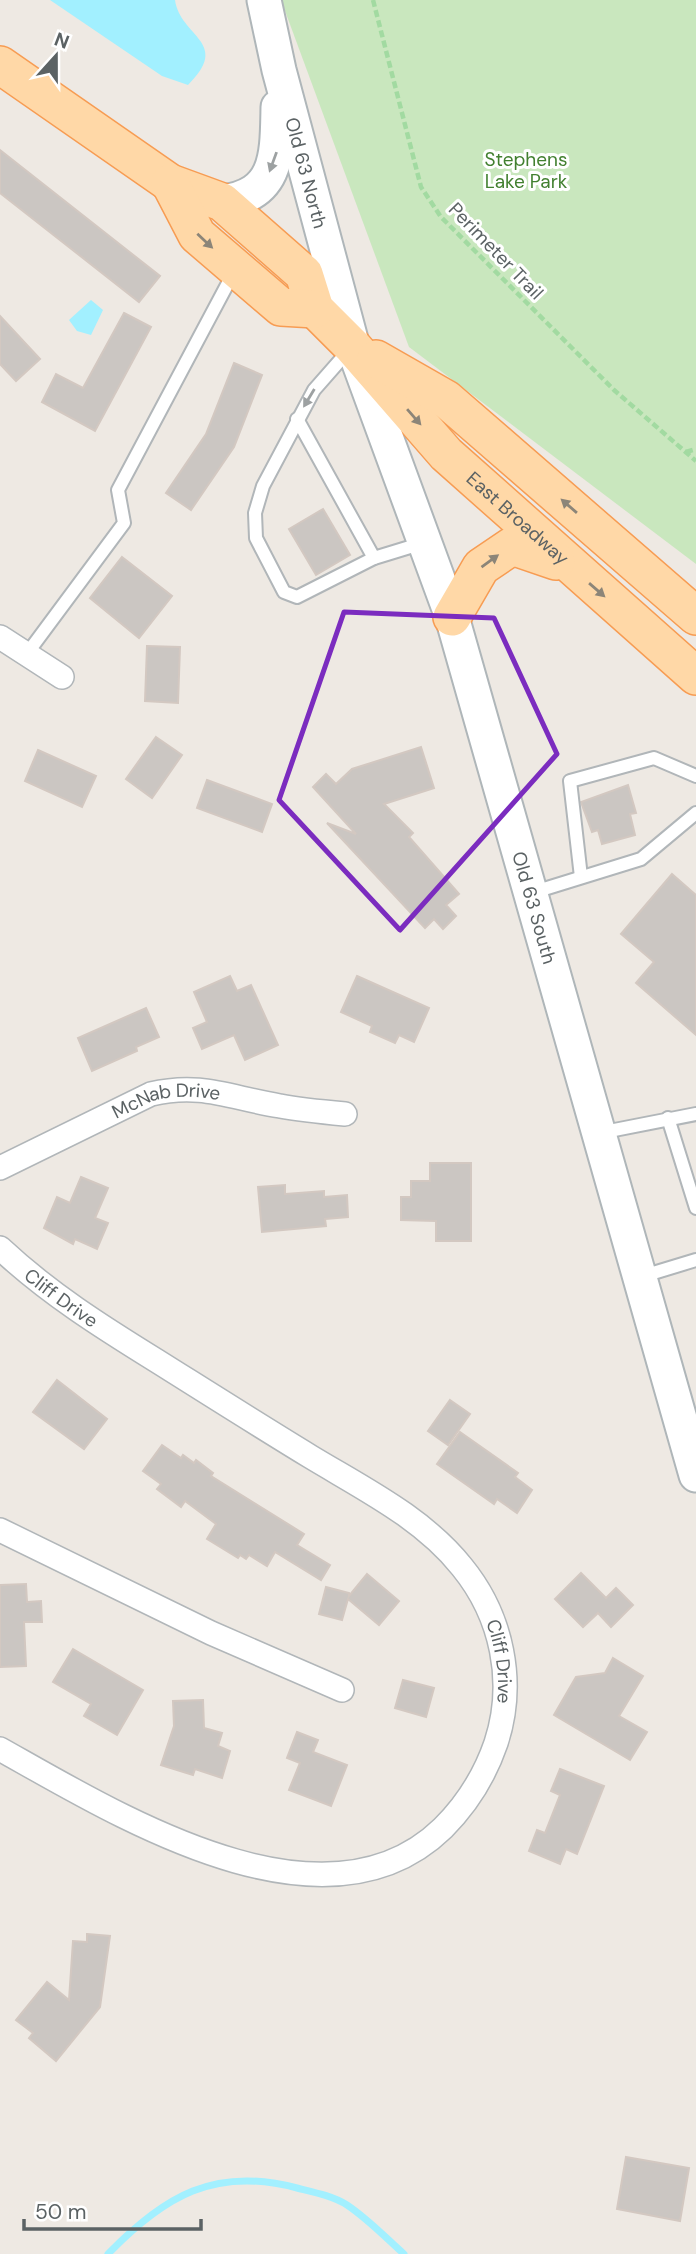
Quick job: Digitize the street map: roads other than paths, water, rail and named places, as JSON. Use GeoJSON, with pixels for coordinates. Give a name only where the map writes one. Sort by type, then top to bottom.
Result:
{"type":"FeatureCollection","features":[{"type":"Feature","properties":{"kind":"main road","name":"Old 63 North"},"geometry":{"type":"LineString","coordinates":[[264,0],[279,70],[353,346]]}},
{"type":"Feature","properties":{"kind":"main road","name":"East Broadway"},"geometry":{"type":"LineString","coordinates":[[0,65],[170,183],[222,202],[304,274],[315,309],[353,346],[446,454],[696,676]]}},
{"type":"Feature","properties":{"kind":"main road"},"geometry":{"type":"LineString","coordinates":[[222,202],[237,200],[262,187],[277,157],[279,70]]}},
{"type":"Feature","properties":{"kind":"main road","name":"East Broadway"},"geometry":{"type":"LineString","coordinates":[[170,183],[197,235],[236,269],[281,307],[315,309]]}},
{"type":"Feature","properties":{"kind":"main road","name":"East Broadway"},"geometry":{"type":"LineString","coordinates":[[353,346],[446,399],[696,616]]}},
{"type":"Feature","properties":{"kind":"main road","name":"Old 63 South"},"geometry":{"type":"LineString","coordinates":[[353,346],[452,617],[696,1475]]}},
{"type":"Feature","properties":{"kind":"main road"},"geometry":{"type":"LineString","coordinates":[[452,617],[481,567],[512,546],[569,565]]}},
{"type":"Feature","properties":{"kind":"street"},"geometry":{"type":"LineString","coordinates":[[0,637],[62,677]]}},
{"type":"Feature","properties":{"kind":"street","name":"McNab Drive"},"geometry":{"type":"LineString","coordinates":[[0,1168],[151,1094],[175,1088],[201,1088],[278,1106],[345,1115]]}},
{"type":"Feature","properties":{"kind":"street","name":"Cliff Drive"},"geometry":{"type":"LineString","coordinates":[[0,1248],[63,1301],[376,1497],[438,1540],[480,1590],[491,1613],[503,1654],[504,1692],[500,1727],[490,1758],[458,1811],[417,1849],[385,1866],[359,1873],[331,1875],[267,1869],[203,1848],[127,1818],[0,1749]]}},
{"type":"Feature","properties":{"kind":"street"},"geometry":{"type":"LineString","coordinates":[[0,1530],[265,1658],[342,1690]]}},
{"type":"Feature","properties":{"kind":"lane"},"geometry":{"type":"LineString","coordinates":[[26,655],[124,523],[118,490],[236,269]]}},
{"type":"Feature","properties":{"kind":"lane"},"geometry":{"type":"LineString","coordinates":[[353,346],[314,390],[263,486],[254,523],[256,538],[289,595],[305,596],[374,558],[425,542]]}},
{"type":"Feature","properties":{"kind":"lane"},"geometry":{"type":"LineString","coordinates":[[297,419],[374,558]]}},
{"type":"Feature","properties":{"kind":"lane"},"geometry":{"type":"LineString","coordinates":[[582,877],[570,782],[654,758],[696,776]]}},
{"type":"Feature","properties":{"kind":"lane"},"geometry":{"type":"LineString","coordinates":[[531,893],[641,859],[696,813]]}},
{"type":"Feature","properties":{"kind":"lane"},"geometry":{"type":"LineString","coordinates":[[599,1133],[696,1114]]}},
{"type":"Feature","properties":{"kind":"lane"},"geometry":{"type":"LineString","coordinates":[[668,1118],[696,1208]]}},
{"type":"Feature","properties":{"kind":"lane"},"geometry":{"type":"LineString","coordinates":[[640,1277],[696,1260]]}},
{"type":"Feature","properties":{"kind":"water"},"geometry":{"type":"Polygon","coordinates":[[[50,0],[175,0],[185,23],[205,49],[205,59],[200,71],[188,85],[162,76],[50,0]]]}},
{"type":"Feature","properties":{"kind":"water"},"geometry":{"type":"Polygon","coordinates":[[[91,300],[103,310],[91,335],[77,331],[69,320],[91,300]]]}},
{"type":"Feature","properties":{"kind":"waterway"},"geometry":{"type":"LineString","coordinates":[[108,2254],[150,2216],[171,2202],[216,2184],[241,2181],[268,2182],[336,2199],[362,2216],[404,2254]]}},
{"type":"Feature","properties":{"kind":"park label","name":"Stephens Lake Park"},"geometry":{"type":"Point","coordinates":[526,170]}}]}
